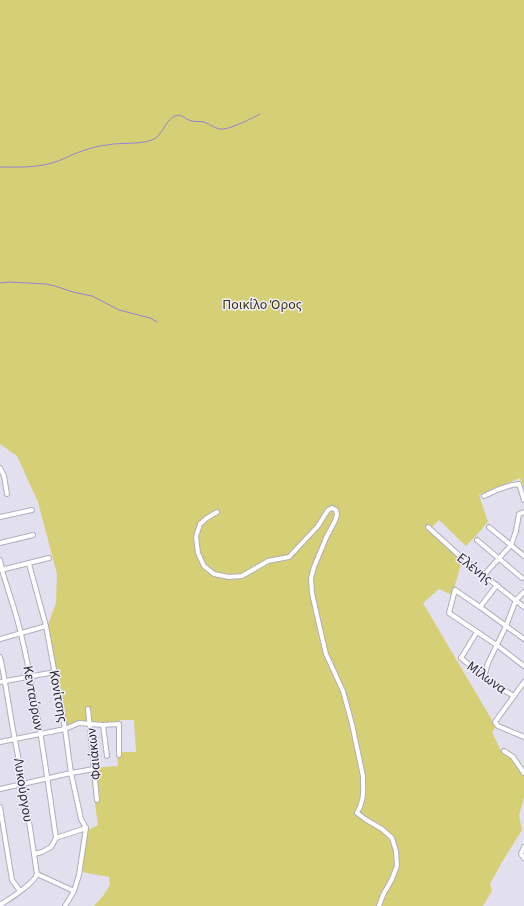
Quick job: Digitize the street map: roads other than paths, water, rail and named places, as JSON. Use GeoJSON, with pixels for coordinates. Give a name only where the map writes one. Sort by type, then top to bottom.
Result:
{"type":"FeatureCollection","features":[{"type":"Feature","properties":{"kind":"street"},"geometry":{"type":"LineString","coordinates":[[0,468],[4,476],[7,494]]}},
{"type":"Feature","properties":{"kind":"street"},"geometry":{"type":"LineString","coordinates":[[484,496],[500,488],[513,484],[519,484],[524,500]]}},
{"type":"Feature","properties":{"kind":"street"},"geometry":{"type":"LineString","coordinates":[[217,512],[200,524],[196,537],[198,553],[204,566],[214,574],[229,577],[242,576],[268,561],[289,557],[318,526],[328,510],[332,508],[336,510],[337,515],[335,521],[314,567],[311,578],[312,593],[326,654],[343,691],[352,724],[363,776],[364,793],[362,804],[357,813],[382,829],[392,838],[396,851],[397,866],[379,906]]}},
{"type":"Feature","properties":{"kind":"street"},"geometry":{"type":"LineString","coordinates":[[0,517],[32,510]]}},
{"type":"Feature","properties":{"kind":"street"},"geometry":{"type":"LineString","coordinates":[[484,575],[511,545],[516,531],[519,514],[524,512]]}},
{"type":"Feature","properties":{"kind":"street","name":"Ελένης"},"geometry":{"type":"LineString","coordinates":[[428,527],[462,558],[524,607]]}},
{"type":"Feature","properties":{"kind":"street"},"geometry":{"type":"LineString","coordinates":[[489,527],[524,556]]}},
{"type":"Feature","properties":{"kind":"street"},"geometry":{"type":"LineString","coordinates":[[0,543],[33,535]]}},
{"type":"Feature","properties":{"kind":"street"},"geometry":{"type":"LineString","coordinates":[[477,540],[522,578]]}},
{"type":"Feature","properties":{"kind":"street"},"geometry":{"type":"LineString","coordinates":[[1,570],[49,558]]}},
{"type":"Feature","properties":{"kind":"street","name":"Κενταύρων"},"geometry":{"type":"LineString","coordinates":[[0,560],[1,570],[21,632],[30,676],[48,778],[56,838]]}},
{"type":"Feature","properties":{"kind":"street","name":"Κονίτσης"},"geometry":{"type":"LineString","coordinates":[[29,564],[46,626],[65,729],[71,773],[81,819],[86,828]]}},
{"type":"Feature","properties":{"kind":"street"},"geometry":{"type":"LineString","coordinates":[[480,607],[497,585]]}},
{"type":"Feature","properties":{"kind":"street"},"geometry":{"type":"LineString","coordinates":[[524,639],[455,590],[449,613],[524,666]]}},
{"type":"Feature","properties":{"kind":"street"},"geometry":{"type":"LineString","coordinates":[[484,676],[516,600],[524,592]]}},
{"type":"Feature","properties":{"kind":"street"},"geometry":{"type":"LineString","coordinates":[[0,639],[46,626]]}},
{"type":"Feature","properties":{"kind":"street","name":"Μίλωνα"},"geometry":{"type":"LineString","coordinates":[[477,632],[460,658],[493,684],[514,696]]}},
{"type":"Feature","properties":{"kind":"street","name":"Λυκούργου"},"geometry":{"type":"LineString","coordinates":[[0,657],[23,783],[37,874]]}},
{"type":"Feature","properties":{"kind":"street"},"geometry":{"type":"LineString","coordinates":[[0,682],[55,672]]}},
{"type":"Feature","properties":{"kind":"street"},"geometry":{"type":"LineString","coordinates":[[524,682],[495,722],[498,726],[524,737]]}},
{"type":"Feature","properties":{"kind":"street","name":"Φαιάκων"},"geometry":{"type":"LineString","coordinates":[[88,709],[97,800]]}},
{"type":"Feature","properties":{"kind":"street"},"geometry":{"type":"LineString","coordinates":[[0,742],[65,729],[79,722],[103,725],[118,724],[119,754]]}},
{"type":"Feature","properties":{"kind":"street"},"geometry":{"type":"LineString","coordinates":[[103,725],[106,756]]}},
{"type":"Feature","properties":{"kind":"street"},"geometry":{"type":"LineString","coordinates":[[504,751],[513,757],[524,773]]}},
{"type":"Feature","properties":{"kind":"street"},"geometry":{"type":"LineString","coordinates":[[0,789],[94,769]]}},
{"type":"Feature","properties":{"kind":"street"},"geometry":{"type":"LineString","coordinates":[[0,807],[12,880],[20,891]]}},
{"type":"Feature","properties":{"kind":"street"},"geometry":{"type":"LineString","coordinates":[[34,854],[51,847],[56,838],[86,828],[79,875],[74,891],[65,906]]}},
{"type":"Feature","properties":{"kind":"street"},"geometry":{"type":"LineString","coordinates":[[524,847],[521,854],[524,858]]}},
{"type":"Feature","properties":{"kind":"street"},"geometry":{"type":"LineString","coordinates":[[0,905],[20,891],[36,877],[37,874],[74,891]]}},
{"type":"Feature","properties":{"kind":"waterway"},"geometry":{"type":"LineString","coordinates":[[0,167],[46,165],[94,147],[152,140],[159,135],[168,121],[177,115],[192,121],[204,122],[216,128],[224,129],[237,125],[260,114]]}},
{"type":"Feature","properties":{"kind":"waterway"},"geometry":{"type":"LineString","coordinates":[[0,283],[46,284],[55,286],[92,296],[119,310],[150,318],[157,322]]}},
{"type":"Feature","properties":{"kind":"park label","name":"Ποικίλο Όρος"},"geometry":{"type":"Point","coordinates":[262,304]}}]}
